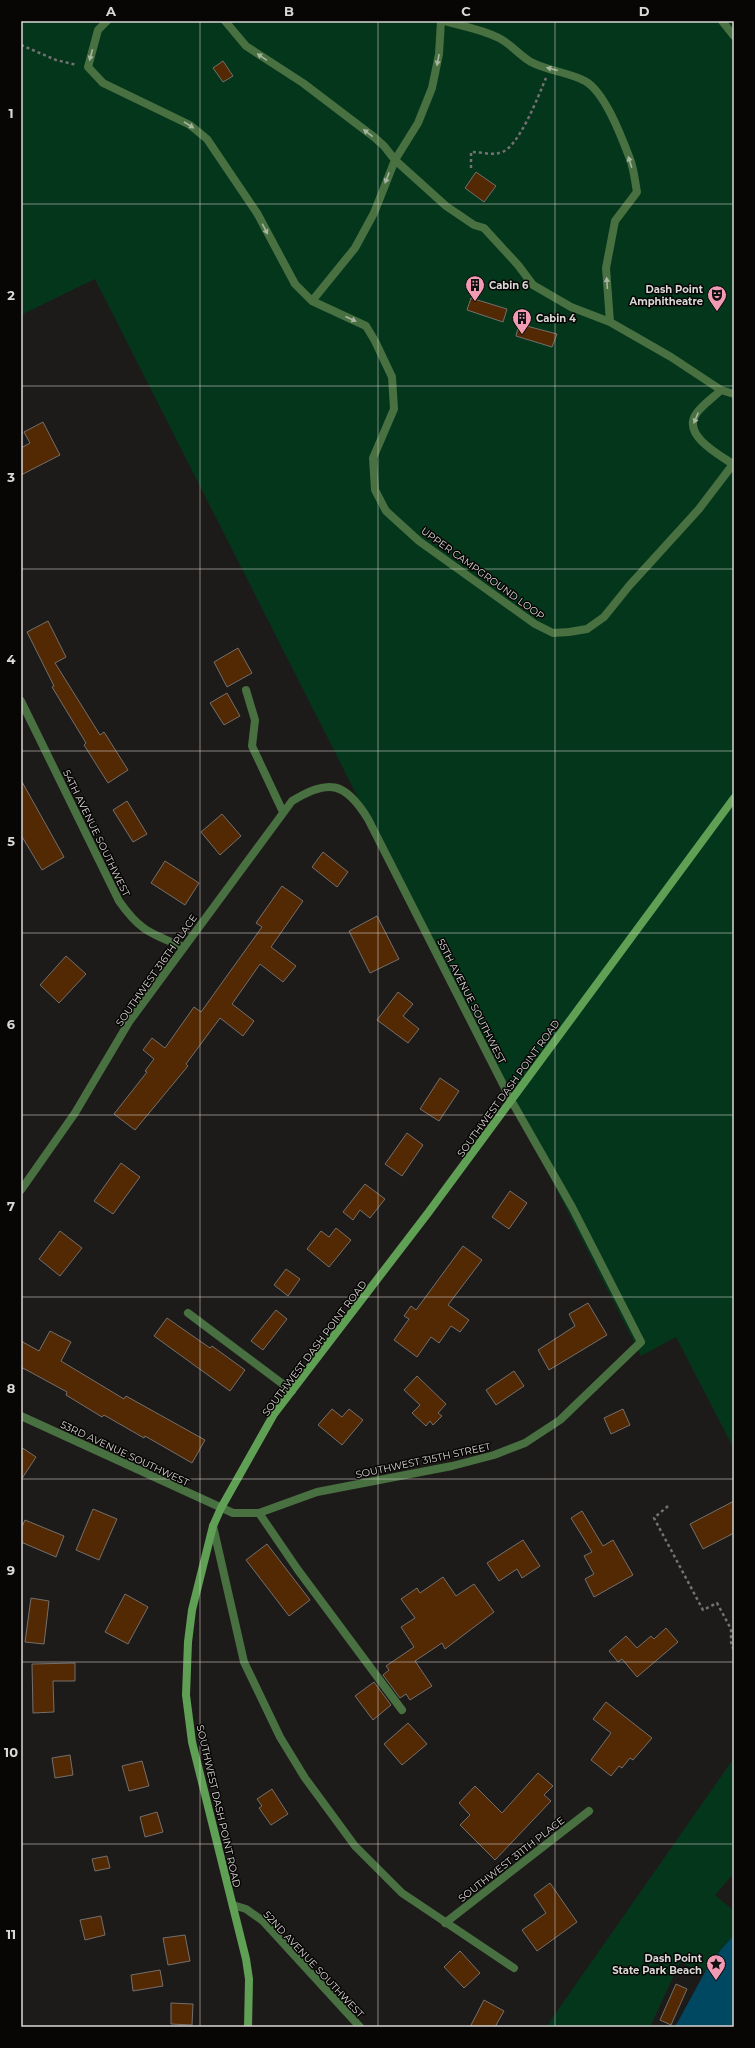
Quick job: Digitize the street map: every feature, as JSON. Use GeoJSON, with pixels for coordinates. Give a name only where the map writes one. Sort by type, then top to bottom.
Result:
{"type":"FeatureCollection","features":[{"type":"Feature","properties":{"kind":"main road","name":"SOUTHWEST DASH POINT ROAD"},"geometry":{"type":"LineString","coordinates":[[248,2027],[249,1999],[247,1966],[192,1742],[186,1695],[188,1642],[192,1610],[213,1526],[221,1508],[274,1414],[358,1307],[734,798]]}},
{"type":"Feature","properties":{"kind":"street"},"geometry":{"type":"LineString","coordinates":[[88,67],[98,30],[107,21]]}},
{"type":"Feature","properties":{"kind":"street"},"geometry":{"type":"LineString","coordinates":[[225,21],[246,46],[303,83],[374,137],[384,146],[395,160],[446,206],[474,225],[484,228],[518,265],[533,285],[572,307],[610,322],[671,357],[721,390],[734,394]]}},
{"type":"Feature","properties":{"kind":"street"},"geometry":{"type":"LineString","coordinates":[[312,301],[355,248],[374,213],[395,160],[418,123],[432,88],[439,54],[443,21],[484,31],[500,38],[529,60],[569,74],[595,88],[610,112],[631,160],[637,192],[615,221],[606,268],[610,322]]}},
{"type":"Feature","properties":{"kind":"street"},"geometry":{"type":"LineString","coordinates":[[722,21],[734,36]]}},
{"type":"Feature","properties":{"kind":"street","name":"UPPER CAMPGROUND LOOP"},"geometry":{"type":"LineString","coordinates":[[88,67],[103,82],[190,125],[207,139],[257,213],[295,284],[312,301],[366,326],[376,341],[392,377],[394,409],[373,458],[375,490],[386,511],[419,541],[535,624],[553,633],[587,629],[604,617],[629,586],[699,509],[734,463]]}},
{"type":"Feature","properties":{"kind":"street"},"geometry":{"type":"LineString","coordinates":[[721,390],[696,414],[693,423],[694,429],[706,446],[734,463]]}},
{"type":"Feature","properties":{"kind":"street"},"geometry":{"type":"LineString","coordinates":[[246,690],[254,720],[252,746],[283,812]]}},
{"type":"Feature","properties":{"kind":"street","name":"54TH AVENUE SOUTHWEST"},"geometry":{"type":"LineString","coordinates":[[21,701],[119,901],[133,921],[149,933],[183,947]]}},
{"type":"Feature","properties":{"kind":"street","name":"SOUTHWEST 316TH PLACE"},"geometry":{"type":"LineString","coordinates":[[21,1190],[75,1113],[129,1022],[283,812],[292,801],[305,793],[318,787],[330,786]]}},
{"type":"Feature","properties":{"kind":"street","name":"55TH AVENUE SOUTHWEST"},"geometry":{"type":"LineString","coordinates":[[330,786],[346,792],[358,802],[368,819],[511,1100],[572,1207],[641,1342]]}},
{"type":"Feature","properties":{"kind":"street"},"geometry":{"type":"LineString","coordinates":[[188,1312],[292,1391]]}},
{"type":"Feature","properties":{"kind":"street","name":"SOUTHWEST 315TH STREET"},"geometry":{"type":"LineString","coordinates":[[221,1508],[233,1513],[259,1513],[317,1492],[452,1466],[494,1455],[525,1443],[560,1420],[641,1342]]}},
{"type":"Feature","properties":{"kind":"street","name":"53RD AVENUE SOUTHWEST"},"geometry":{"type":"LineString","coordinates":[[21,1416],[221,1508]]}},
{"type":"Feature","properties":{"kind":"street"},"geometry":{"type":"LineString","coordinates":[[259,1513],[298,1570],[402,1710]]}},
{"type":"Feature","properties":{"kind":"street"},"geometry":{"type":"LineString","coordinates":[[213,1526],[244,1662],[280,1737],[305,1778],[355,1846],[402,1893],[514,1968]]}},
{"type":"Feature","properties":{"kind":"street","name":"SOUTHWEST 311TH PLACE"},"geometry":{"type":"LineString","coordinates":[[445,1923],[589,1811]]}},
{"type":"Feature","properties":{"kind":"street","name":"52ND AVENUE SOUTHWEST"},"geometry":{"type":"LineString","coordinates":[[233,1905],[246,1909],[263,1921],[360,2027]]}},
{"type":"Feature","properties":{"kind":"path"},"geometry":{"type":"LineString","coordinates":[[21,45],[56,60],[88,67]]}},
{"type":"Feature","properties":{"kind":"path"},"geometry":{"type":"LineString","coordinates":[[471,168],[471,152],[500,154],[508,150],[529,120],[550,68]]}},
{"type":"Feature","properties":{"kind":"path"},"geometry":{"type":"LineString","coordinates":[[668,1506],[654,1518],[703,1610],[717,1603],[731,1629],[731,1642],[734,1651]]}},
{"type":"Feature","properties":{"kind":"green space"},"geometry":{"type":"Polygon","coordinates":[[[21,21],[734,21],[734,1449],[676,1337],[641,1356],[95,279],[21,315],[21,21]]]}},
{"type":"Feature","properties":{"kind":"green space"},"geometry":{"type":"Polygon","coordinates":[[[734,1758],[734,1873],[715,1895],[734,1911],[734,1935],[711,1961],[703,1974],[680,1962],[650,2027],[546,2027],[734,1758]]]}},
{"type":"Feature","properties":{"kind":"water","name":"Dash Point State Park Beach"},"geometry":{"type":"Polygon","coordinates":[[[734,1935],[734,2027],[675,2027],[711,1961],[734,1935]]]}},
{"type":"Feature","properties":{"kind":"building"},"geometry":{"type":"Polygon","coordinates":[[[223,61],[233,76],[223,82],[213,68],[223,61]]]}},
{"type":"Feature","properties":{"kind":"building"},"geometry":{"type":"Polygon","coordinates":[[[476,172],[496,186],[484,202],[465,188],[476,172]]]}},
{"type":"Feature","properties":{"kind":"building"},"geometry":{"type":"Polygon","coordinates":[[[471,298],[507,309],[503,322],[467,310],[471,298]]]}},
{"type":"Feature","properties":{"kind":"building"},"geometry":{"type":"Polygon","coordinates":[[[519,324],[557,334],[552,347],[516,336],[519,324]]]}},
{"type":"Feature","properties":{"kind":"building"},"geometry":{"type":"Polygon","coordinates":[[[43,422],[60,455],[21,475],[21,448],[30,443],[24,432],[43,422]]]}},
{"type":"Feature","properties":{"kind":"building"},"geometry":{"type":"Polygon","coordinates":[[[48,621],[66,657],[55,663],[100,735],[104,732],[128,770],[108,783],[84,745],[86,743],[52,687],[54,686],[27,632],[48,621]]]}},
{"type":"Feature","properties":{"kind":"building"},"geometry":{"type":"Polygon","coordinates":[[[238,648],[252,673],[227,687],[214,662],[238,648]]]}},
{"type":"Feature","properties":{"kind":"building"},"geometry":{"type":"Polygon","coordinates":[[[227,693],[240,716],[224,725],[210,703],[227,693]]]}},
{"type":"Feature","properties":{"kind":"building"},"geometry":{"type":"Polygon","coordinates":[[[21,780],[64,857],[42,870],[21,835],[21,780]]]}},
{"type":"Feature","properties":{"kind":"building"},"geometry":{"type":"Polygon","coordinates":[[[127,801],[147,834],[133,842],[113,810],[127,801]]]}},
{"type":"Feature","properties":{"kind":"building"},"geometry":{"type":"Polygon","coordinates":[[[222,814],[241,836],[220,855],[201,832],[222,814]]]}},
{"type":"Feature","properties":{"kind":"building"},"geometry":{"type":"Polygon","coordinates":[[[323,852],[348,872],[337,887],[312,867],[323,852]]]}},
{"type":"Feature","properties":{"kind":"building"},"geometry":{"type":"Polygon","coordinates":[[[165,861],[199,883],[185,905],[151,883],[165,861]]]}},
{"type":"Feature","properties":{"kind":"building"},"geometry":{"type":"Polygon","coordinates":[[[282,886],[303,901],[271,947],[296,966],[283,982],[260,964],[232,1004],[254,1021],[243,1036],[220,1018],[186,1064],[188,1066],[135,1130],[114,1114],[147,1072],[145,1071],[154,1059],[143,1050],[152,1038],[165,1048],[194,1007],[201,1012],[262,927],[256,923],[282,886]]]}},
{"type":"Feature","properties":{"kind":"building"},"geometry":{"type":"Polygon","coordinates":[[[377,916],[399,959],[370,973],[349,931],[377,916]]]}},
{"type":"Feature","properties":{"kind":"building"},"geometry":{"type":"Polygon","coordinates":[[[66,956],[86,974],[59,1003],[40,985],[66,956]]]}},
{"type":"Feature","properties":{"kind":"building"},"geometry":{"type":"Polygon","coordinates":[[[398,992],[413,1004],[403,1016],[419,1029],[408,1043],[377,1020],[398,992]]]}},
{"type":"Feature","properties":{"kind":"building"},"geometry":{"type":"Polygon","coordinates":[[[440,1078],[459,1091],[439,1121],[420,1109],[440,1078]]]}},
{"type":"Feature","properties":{"kind":"building"},"geometry":{"type":"Polygon","coordinates":[[[407,1133],[423,1145],[402,1176],[385,1164],[407,1133]]]}},
{"type":"Feature","properties":{"kind":"building"},"geometry":{"type":"Polygon","coordinates":[[[121,1163],[140,1177],[113,1214],[94,1201],[121,1163]]]}},
{"type":"Feature","properties":{"kind":"building"},"geometry":{"type":"Polygon","coordinates":[[[365,1184],[385,1199],[370,1218],[360,1210],[353,1220],[343,1212],[365,1184]]]}},
{"type":"Feature","properties":{"kind":"building"},"geometry":{"type":"Polygon","coordinates":[[[510,1191],[527,1203],[509,1229],[492,1217],[510,1191]]]}},
{"type":"Feature","properties":{"kind":"building"},"geometry":{"type":"Polygon","coordinates":[[[336,1228],[351,1240],[329,1267],[307,1249],[321,1231],[329,1237],[336,1228]]]}},
{"type":"Feature","properties":{"kind":"building"},"geometry":{"type":"Polygon","coordinates":[[[60,1231],[82,1248],[60,1276],[39,1259],[60,1231]]]}},
{"type":"Feature","properties":{"kind":"building"},"geometry":{"type":"Polygon","coordinates":[[[463,1246],[482,1260],[448,1305],[469,1320],[460,1332],[451,1326],[439,1343],[431,1337],[417,1357],[394,1340],[409,1319],[404,1316],[411,1306],[416,1310],[463,1246]]]}},
{"type":"Feature","properties":{"kind":"building"},"geometry":{"type":"Polygon","coordinates":[[[286,1269],[300,1279],[288,1296],[274,1285],[286,1269]]]}},
{"type":"Feature","properties":{"kind":"building"},"geometry":{"type":"Polygon","coordinates":[[[588,1303],[607,1335],[549,1370],[538,1350],[575,1326],[569,1314],[588,1303]]]}},
{"type":"Feature","properties":{"kind":"building"},"geometry":{"type":"Polygon","coordinates":[[[276,1310],[287,1319],[263,1350],[251,1341],[276,1310]]]}},
{"type":"Feature","properties":{"kind":"building"},"geometry":{"type":"Polygon","coordinates":[[[167,1318],[210,1348],[212,1346],[245,1370],[230,1391],[154,1336],[167,1318]]]}},
{"type":"Feature","properties":{"kind":"building"},"geometry":{"type":"Polygon","coordinates":[[[50,1331],[71,1342],[61,1361],[124,1399],[126,1396],[205,1440],[192,1463],[104,1415],[102,1417],[66,1395],[67,1392],[21,1367],[21,1341],[39,1351],[50,1331]]]}},
{"type":"Feature","properties":{"kind":"building"},"geometry":{"type":"Polygon","coordinates":[[[514,1371],[524,1386],[496,1405],[486,1390],[514,1371]]]}},
{"type":"Feature","properties":{"kind":"building"},"geometry":{"type":"Polygon","coordinates":[[[417,1376],[446,1404],[438,1413],[442,1416],[433,1425],[430,1421],[426,1426],[412,1413],[420,1405],[404,1390],[417,1376]]]}},
{"type":"Feature","properties":{"kind":"building"},"geometry":{"type":"Polygon","coordinates":[[[332,1409],[342,1417],[349,1409],[363,1420],[342,1445],[318,1425],[332,1409]]]}},
{"type":"Feature","properties":{"kind":"building"},"geometry":{"type":"Polygon","coordinates":[[[623,1409],[630,1425],[611,1434],[604,1418],[623,1409]]]}},
{"type":"Feature","properties":{"kind":"building"},"geometry":{"type":"Polygon","coordinates":[[[21,1447],[36,1457],[21,1480],[21,1447]]]}},
{"type":"Feature","properties":{"kind":"building"},"geometry":{"type":"Polygon","coordinates":[[[734,1501],[734,1533],[703,1549],[690,1524],[734,1501]]]}},
{"type":"Feature","properties":{"kind":"building"},"geometry":{"type":"Polygon","coordinates":[[[93,1509],[117,1519],[99,1560],[76,1550],[93,1509]]]}},
{"type":"Feature","properties":{"kind":"building"},"geometry":{"type":"Polygon","coordinates":[[[582,1511],[603,1546],[613,1540],[633,1575],[594,1597],[585,1579],[594,1574],[584,1556],[592,1552],[571,1518],[582,1511]]]}},
{"type":"Feature","properties":{"kind":"building"},"geometry":{"type":"Polygon","coordinates":[[[25,1520],[64,1536],[56,1557],[21,1542],[21,1529],[25,1520]]]}},
{"type":"Feature","properties":{"kind":"building"},"geometry":{"type":"Polygon","coordinates":[[[523,1540],[540,1566],[522,1578],[517,1569],[499,1581],[487,1563],[523,1540]]]}},
{"type":"Feature","properties":{"kind":"building"},"geometry":{"type":"Polygon","coordinates":[[[267,1544],[310,1600],[289,1616],[246,1560],[267,1544]]]}},
{"type":"Feature","properties":{"kind":"building"},"geometry":{"type":"Polygon","coordinates":[[[443,1577],[456,1596],[474,1584],[494,1612],[445,1649],[442,1643],[415,1661],[432,1686],[410,1700],[406,1694],[400,1698],[383,1675],[389,1670],[386,1666],[414,1647],[401,1627],[415,1618],[401,1599],[417,1588],[420,1593],[443,1577]]]}},
{"type":"Feature","properties":{"kind":"building"},"geometry":{"type":"Polygon","coordinates":[[[125,1594],[148,1607],[128,1644],[105,1632],[125,1594]]]}},
{"type":"Feature","properties":{"kind":"building"},"geometry":{"type":"Polygon","coordinates":[[[31,1598],[49,1601],[44,1644],[25,1642],[31,1598]]]}},
{"type":"Feature","properties":{"kind":"building"},"geometry":{"type":"Polygon","coordinates":[[[666,1628],[678,1642],[637,1677],[622,1659],[618,1662],[609,1651],[626,1636],[637,1648],[651,1636],[654,1639],[666,1628]]]}},
{"type":"Feature","properties":{"kind":"building"},"geometry":{"type":"Polygon","coordinates":[[[75,1663],[75,1681],[53,1681],[54,1712],[33,1713],[32,1664],[75,1663]]]}},
{"type":"Feature","properties":{"kind":"building"},"geometry":{"type":"Polygon","coordinates":[[[374,1682],[391,1705],[373,1720],[355,1696],[374,1682]]]}},
{"type":"Feature","properties":{"kind":"building"},"geometry":{"type":"Polygon","coordinates":[[[606,1702],[652,1738],[633,1760],[630,1758],[622,1768],[619,1766],[611,1776],[591,1760],[611,1733],[593,1719],[606,1702]]]}},
{"type":"Feature","properties":{"kind":"building"},"geometry":{"type":"Polygon","coordinates":[[[408,1723],[427,1744],[402,1765],[384,1744],[408,1723]]]}},
{"type":"Feature","properties":{"kind":"building"},"geometry":{"type":"Polygon","coordinates":[[[70,1755],[73,1775],[55,1778],[52,1758],[70,1755]]]}},
{"type":"Feature","properties":{"kind":"building"},"geometry":{"type":"Polygon","coordinates":[[[142,1761],[149,1786],[129,1791],[122,1766],[142,1761]]]}},
{"type":"Feature","properties":{"kind":"building"},"geometry":{"type":"Polygon","coordinates":[[[538,1773],[553,1786],[544,1795],[551,1801],[495,1860],[460,1825],[470,1815],[459,1803],[475,1786],[502,1813],[538,1773]]]}},
{"type":"Feature","properties":{"kind":"building"},"geometry":{"type":"Polygon","coordinates":[[[272,1789],[288,1814],[271,1825],[259,1808],[262,1806],[257,1799],[272,1789]]]}},
{"type":"Feature","properties":{"kind":"building"},"geometry":{"type":"Polygon","coordinates":[[[157,1812],[163,1832],[145,1837],[140,1817],[157,1812]]]}},
{"type":"Feature","properties":{"kind":"building"},"geometry":{"type":"Polygon","coordinates":[[[107,1856],[110,1868],[95,1871],[92,1859],[107,1856]]]}},
{"type":"Feature","properties":{"kind":"building"},"geometry":{"type":"Polygon","coordinates":[[[550,1883],[577,1922],[537,1951],[522,1930],[546,1913],[534,1895],[550,1883]]]}},
{"type":"Feature","properties":{"kind":"building"},"geometry":{"type":"Polygon","coordinates":[[[101,1916],[105,1935],[85,1940],[80,1920],[101,1916]]]}},
{"type":"Feature","properties":{"kind":"building"},"geometry":{"type":"Polygon","coordinates":[[[185,1935],[190,1961],[168,1965],[163,1938],[185,1935]]]}},
{"type":"Feature","properties":{"kind":"building"},"geometry":{"type":"Polygon","coordinates":[[[460,1951],[480,1973],[464,1988],[444,1967],[460,1951]]]}},
{"type":"Feature","properties":{"kind":"building"},"geometry":{"type":"Polygon","coordinates":[[[160,1970],[163,1986],[133,1991],[131,1975],[160,1970]]]}},
{"type":"Feature","properties":{"kind":"building"},"geometry":{"type":"Polygon","coordinates":[[[676,1984],[687,1989],[671,2025],[660,2020],[676,1984]]]}},
{"type":"Feature","properties":{"kind":"building"},"geometry":{"type":"Polygon","coordinates":[[[484,2000],[504,2011],[495,2027],[470,2027],[484,2000]]]}},
{"type":"Feature","properties":{"kind":"building"},"geometry":{"type":"Polygon","coordinates":[[[171,2003],[193,2004],[192,2025],[171,2024],[171,2003]]]}},
{"type":"Feature","properties":{"kind":"place","name":"Cabin 6"},"geometry":{"type":"Point","coordinates":[475,302]}},
{"type":"Feature","properties":{"kind":"place","name":"Dash Point Amphitheatre"},"geometry":{"type":"Point","coordinates":[717,312]}},
{"type":"Feature","properties":{"kind":"place","name":"Cabin 4"},"geometry":{"type":"Point","coordinates":[522,335]}},
{"type":"Feature","properties":{"kind":"place","name":"Dash Point State Park Beach"},"geometry":{"type":"Point","coordinates":[716,1981]}}]}
